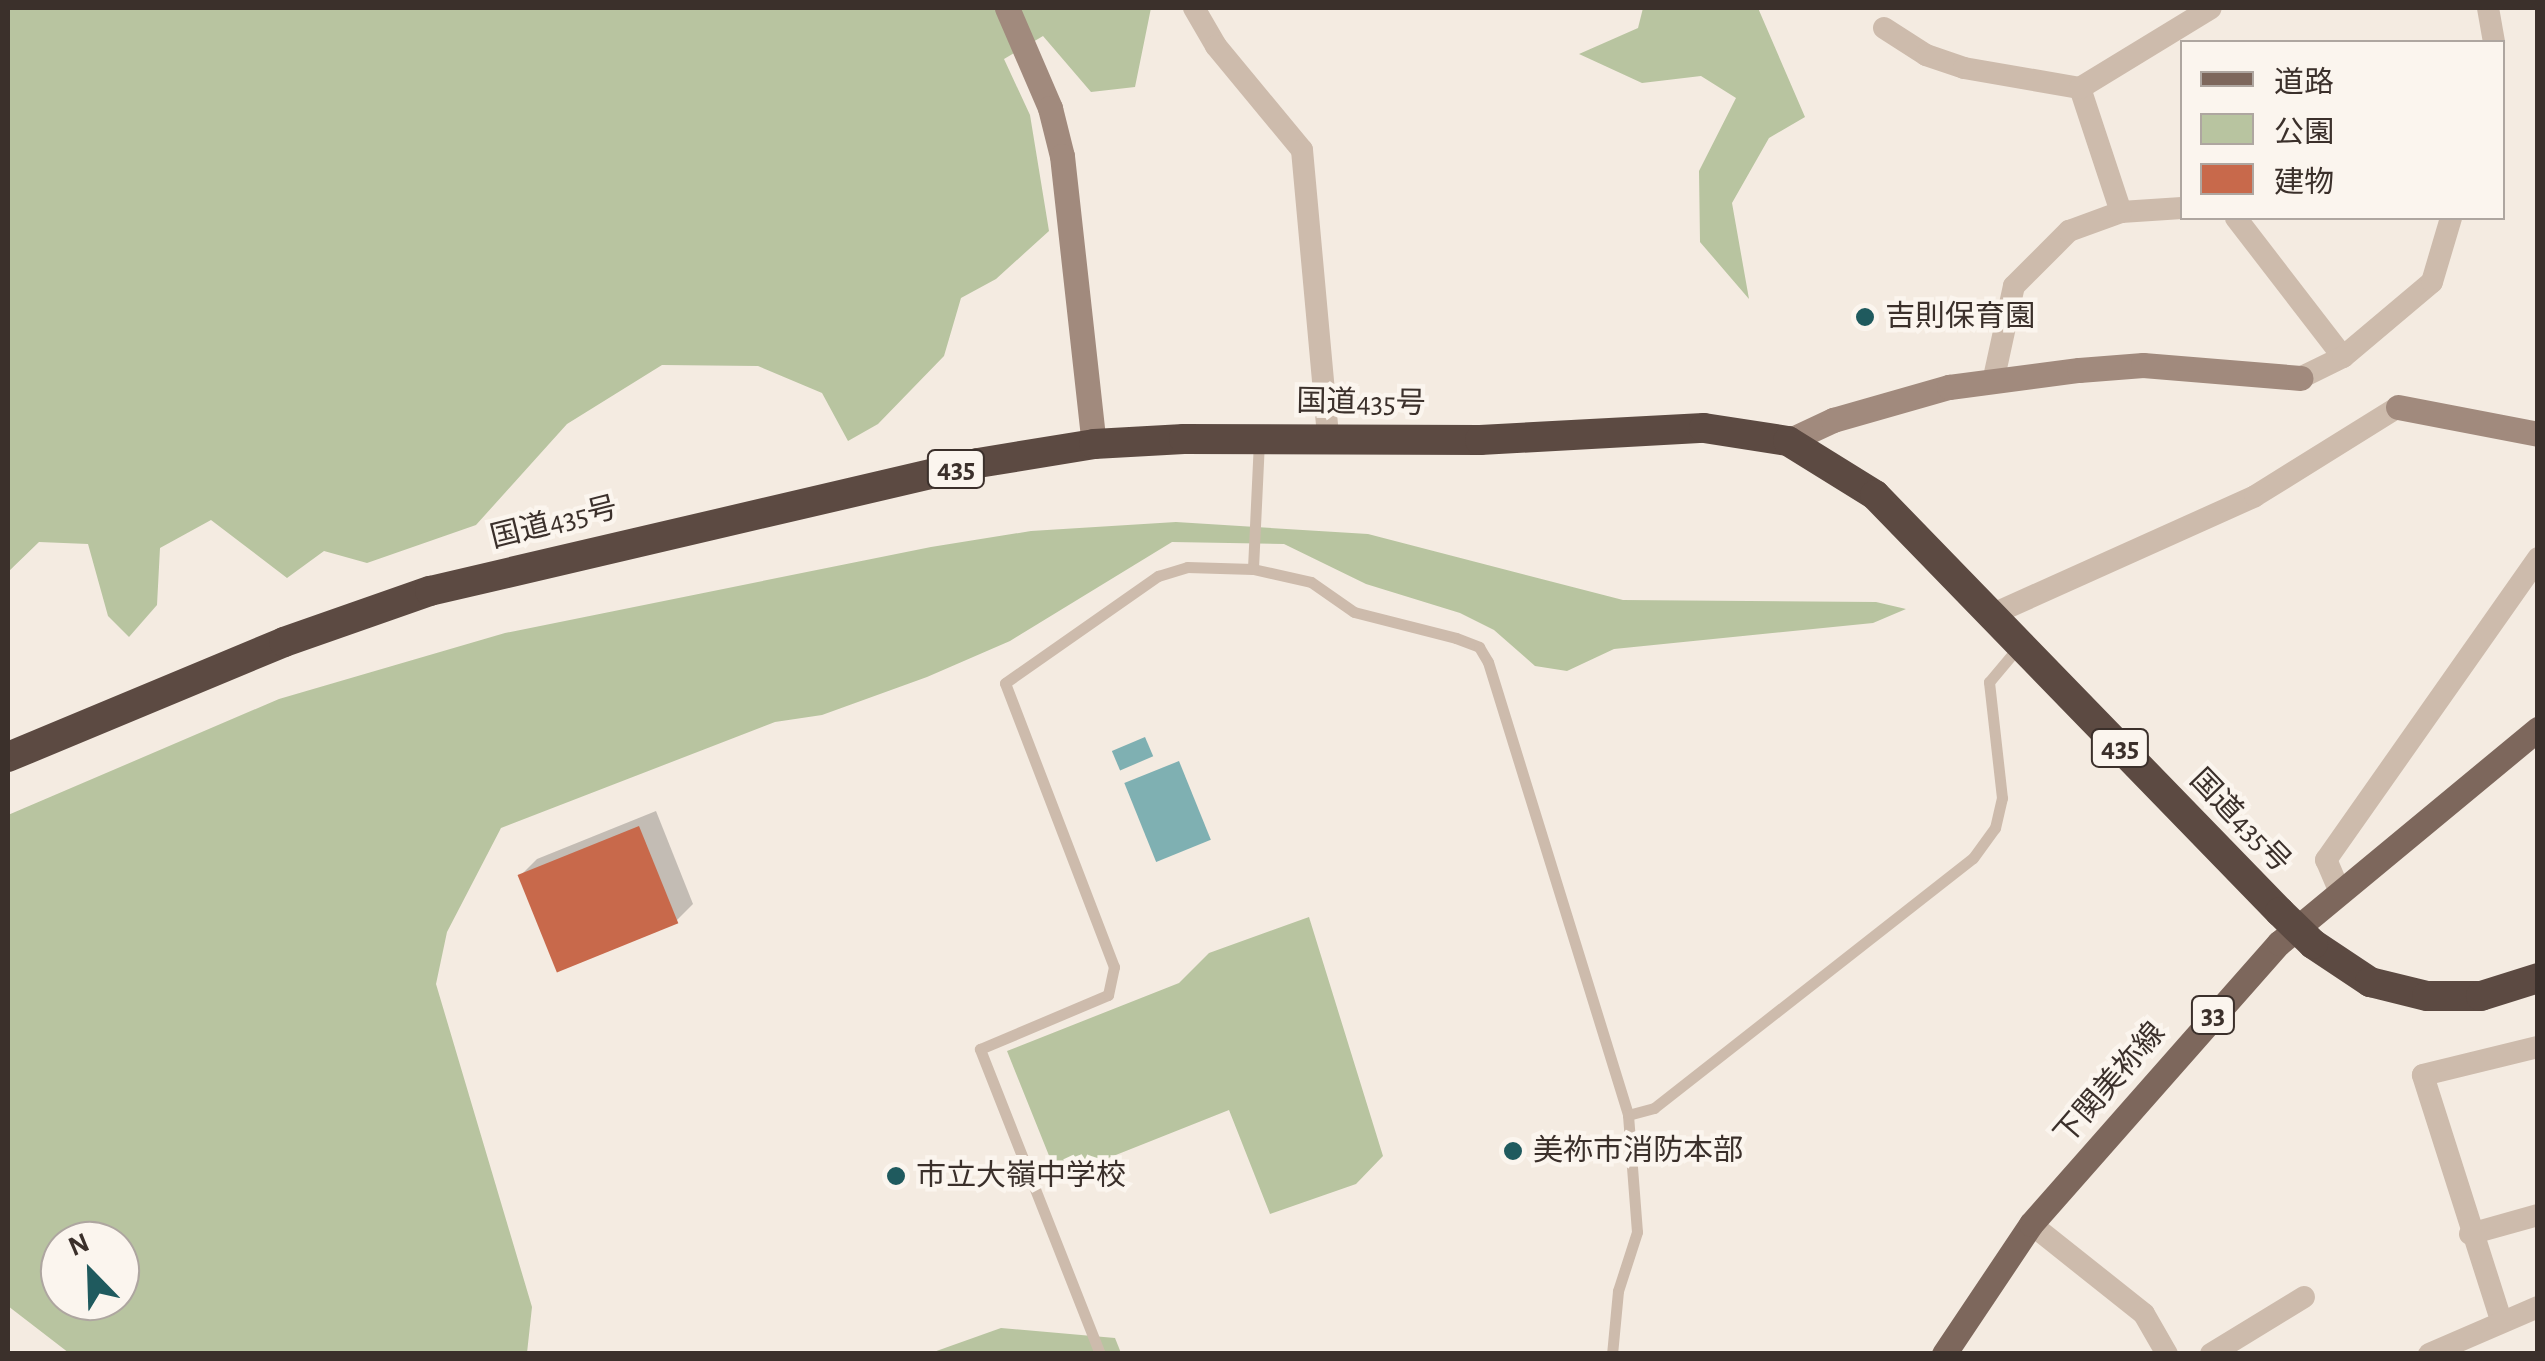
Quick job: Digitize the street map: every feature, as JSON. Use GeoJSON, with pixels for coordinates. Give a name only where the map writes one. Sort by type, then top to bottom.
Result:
{"type":"FeatureCollection","features":[{"type":"Feature","properties":{"kind":"highway","name":"国道435号"},"geometry":{"type":"LineString","coordinates":[[8,757],[284,642],[430,591],[572,553],[1094,444],[1259,437],[1480,440],[1704,428],[1788,441],[1834,464],[1994,614],[2313,944],[2370,982],[2428,996],[2480,996],[2538,978]]}},
{"type":"Feature","properties":{"kind":"main road","name":"下関美祢線"},"geometry":{"type":"LineString","coordinates":[[1944,1354],[2030,1224],[2280,942],[2538,729]]}},
{"type":"Feature","properties":{"kind":"street"},"geometry":{"type":"LineString","coordinates":[[1006,8],[1050,108],[1062,156],[1094,444]]}},
{"type":"Feature","properties":{"kind":"street"},"geometry":{"type":"LineString","coordinates":[[1194,8],[1216,46],[1302,150],[1328,438]]}},
{"type":"Feature","properties":{"kind":"street"},"geometry":{"type":"LineString","coordinates":[[1884,28],[1926,55],[1964,68],[2080,88],[2211,8]]}},
{"type":"Feature","properties":{"kind":"street"},"geometry":{"type":"LineString","coordinates":[[2488,8],[2494,40]]}},
{"type":"Feature","properties":{"kind":"street"},"geometry":{"type":"LineString","coordinates":[[2080,88],[2121,212]]}},
{"type":"Feature","properties":{"kind":"street"},"geometry":{"type":"LineString","coordinates":[[1992,382],[2014,286],[2070,230],[2121,212],[2180,208]]}},
{"type":"Feature","properties":{"kind":"street"},"geometry":{"type":"LineString","coordinates":[[2238,220],[2343,357]]}},
{"type":"Feature","properties":{"kind":"street"},"geometry":{"type":"LineString","coordinates":[[1788,441],[1833,420],[1992,382],[2143,365],[2300,378],[2343,357],[2432,282],[2450,220]]}},
{"type":"Feature","properties":{"kind":"street"},"geometry":{"type":"LineString","coordinates":[[1994,614],[2255,496],[2398,407],[2538,434]]}},
{"type":"Feature","properties":{"kind":"street"},"geometry":{"type":"LineString","coordinates":[[2339,890],[2326,860],[2538,558]]}},
{"type":"Feature","properties":{"kind":"street"},"geometry":{"type":"LineString","coordinates":[[2501,1320],[2470,1234],[2423,1076],[2538,1047]]}},
{"type":"Feature","properties":{"kind":"street"},"geometry":{"type":"LineString","coordinates":[[2470,1234],[2538,1215]]}},
{"type":"Feature","properties":{"kind":"street"},"geometry":{"type":"LineString","coordinates":[[2030,1224],[2144,1314],[2167,1354]]}},
{"type":"Feature","properties":{"kind":"street"},"geometry":{"type":"LineString","coordinates":[[2212,1354],[2304,1297]]}},
{"type":"Feature","properties":{"kind":"street"},"geometry":{"type":"LineString","coordinates":[[2429,1354],[2538,1307]]}},
{"type":"Feature","properties":{"kind":"lane"},"geometry":{"type":"LineString","coordinates":[[1253,569],[1259,437]]}},
{"type":"Feature","properties":{"kind":"lane"},"geometry":{"type":"LineString","coordinates":[[1100,1354],[980,1049],[1108,995],[1114,967],[1004,682],[1158,576],[1187,567],[1253,569],[1311,582],[1354,612],[1479,648],[1506,709],[1628,1116],[1637,1232],[1618,1291],[1612,1354]]}},
{"type":"Feature","properties":{"kind":"lane"},"geometry":{"type":"LineString","coordinates":[[1628,1116],[1654,1108],[1973,858],[1995,828],[2002,798],[1989,682],[2020,645]]}},
{"type":"Feature","properties":{"kind":"green space"},"geometry":{"type":"Polygon","coordinates":[[[8,8],[1151,8],[1135,87],[1091,92],[1043,36],[1004,59],[1030,115],[1049,231],[996,279],[961,298],[944,356],[878,424],[848,441],[822,393],[758,366],[662,365],[567,424],[476,525],[367,563],[324,551],[287,578],[211,520],[160,548],[157,605],[129,637],[108,616],[88,544],[39,542],[8,572],[8,8]]]}},
{"type":"Feature","properties":{"kind":"green space"},"geometry":{"type":"Polygon","coordinates":[[[1643,8],[1758,8],[1805,117],[1769,138],[1732,203],[1749,299],[1700,242],[1699,171],[1736,98],[1701,76],[1642,83],[1579,54],[1638,28],[1643,8]]]}},
{"type":"Feature","properties":{"kind":"green space"},"geometry":{"type":"Polygon","coordinates":[[[1176,522],[1368,534],[1623,600],[1876,602],[1906,609],[1873,623],[1614,649],[1567,671],[1535,666],[1494,630],[1460,613],[1366,584],[1284,544],[1172,542],[1010,641],[927,677],[822,715],[775,722],[501,828],[447,932],[436,984],[532,1307],[527,1353],[69,1353],[8,1306],[8,815],[279,699],[505,633],[931,547],[1031,531],[1176,522]]]}},
{"type":"Feature","properties":{"kind":"green space"},"geometry":{"type":"Polygon","coordinates":[[[1309,917],[1383,1156],[1356,1184],[1270,1214],[1229,1110],[1058,1178],[1007,1051],[1179,983],[1209,953],[1309,917]]]}},
{"type":"Feature","properties":{"kind":"green space"},"geometry":{"type":"Polygon","coordinates":[[[1001,1328],[1115,1338],[1121,1353],[928,1354],[1001,1328]]]}},
{"type":"Feature","properties":{"kind":"water"},"geometry":{"type":"Polygon","coordinates":[[[1145,737],[1153,756],[1120,770],[1112,751],[1145,737]]]}},
{"type":"Feature","properties":{"kind":"water"},"geometry":{"type":"Polygon","coordinates":[[[1179,761],[1211,840],[1156,862],[1124,783],[1179,761]]]}},
{"type":"Feature","properties":{"kind":"building"},"geometry":{"type":"Polygon","coordinates":[[[639,826],[678,923],[557,972],[518,875],[639,826]]]}},
{"type":"Feature","properties":{"kind":"place","name":"吉則保育園"},"geometry":{"type":"Point","coordinates":[1865,317]}},
{"type":"Feature","properties":{"kind":"place","name":"美祢市消防本部"},"geometry":{"type":"Point","coordinates":[1513,1151]}},
{"type":"Feature","properties":{"kind":"place","name":"市立大嶺中学校"},"geometry":{"type":"Point","coordinates":[896,1176]}}]}
